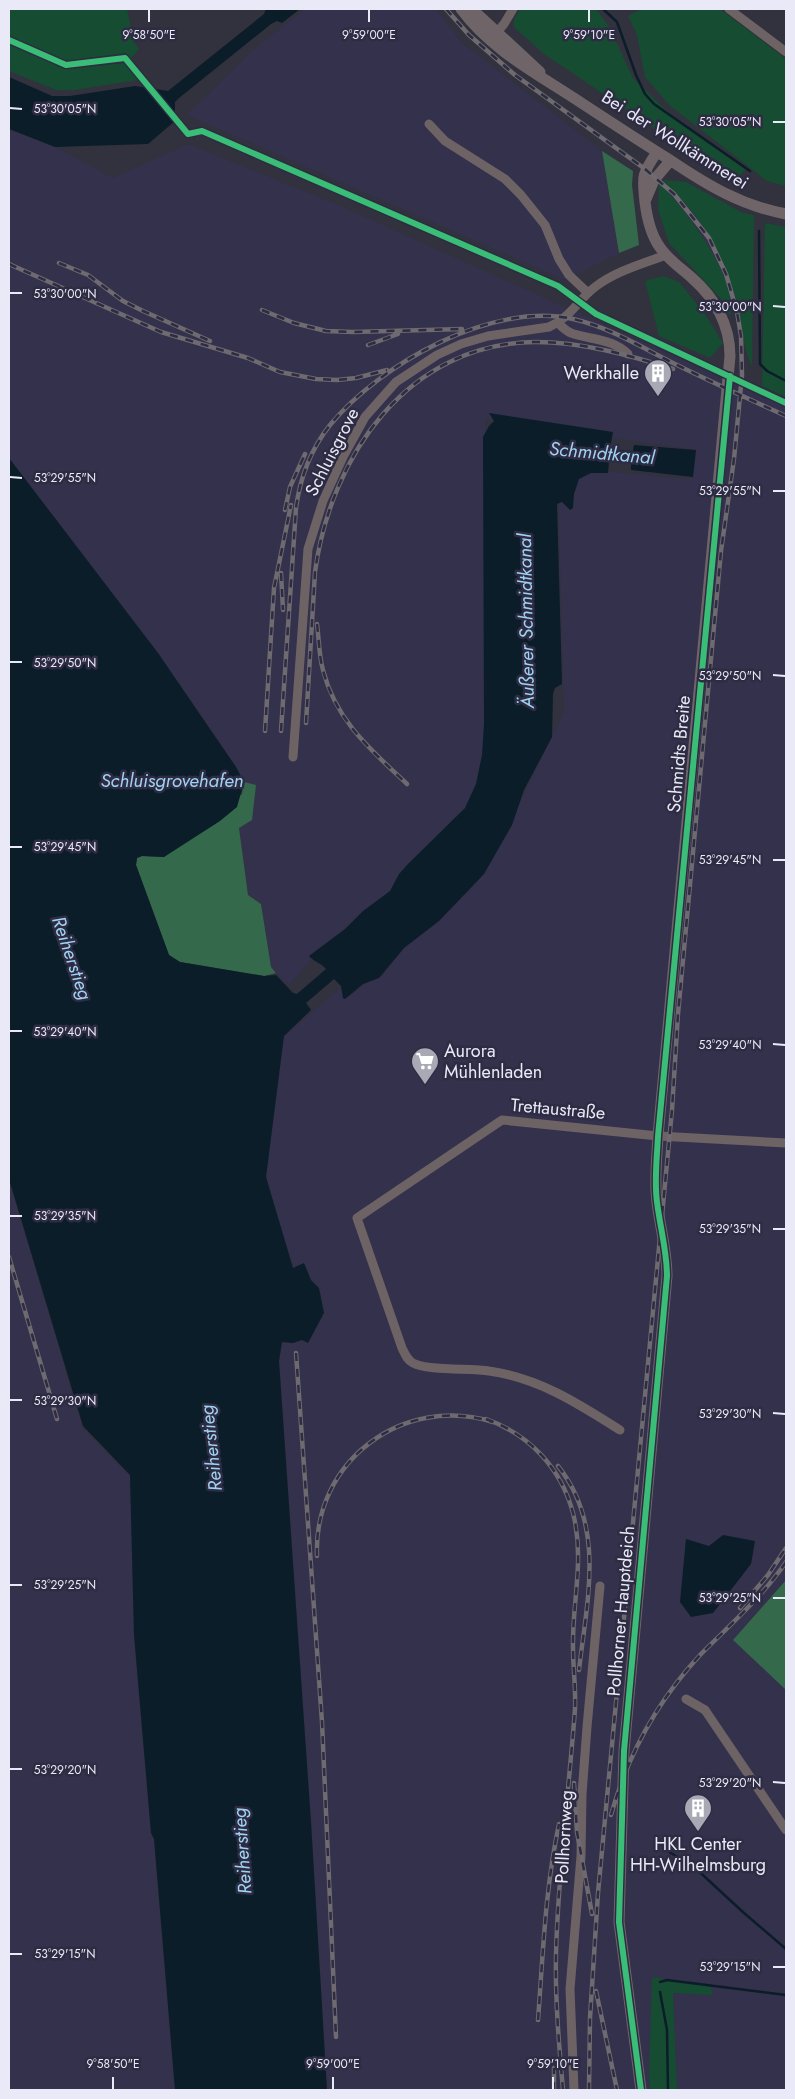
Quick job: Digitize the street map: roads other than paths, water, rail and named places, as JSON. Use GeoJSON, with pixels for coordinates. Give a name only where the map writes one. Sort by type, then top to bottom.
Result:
{"type":"FeatureCollection","features":[{"type":"Feature","properties":{"kind":"main road","name":"Bei der Wollkämmerei"},"geometry":{"type":"LineString","coordinates":[[461,9],[550,82],[706,184],[735,199],[765,210],[786,214]]}},
{"type":"Feature","properties":{"kind":"main road","name":"Bei der Wollkämmerei"},"geometry":{"type":"LineString","coordinates":[[472,9],[493,36]]}},
{"type":"Feature","properties":{"kind":"main road","name":"Schmidts Breite"},"geometry":{"type":"LineString","coordinates":[[657,152],[643,175],[647,217],[653,234],[666,255],[704,289],[714,302],[726,327],[730,356],[658,1136]]}},
{"type":"Feature","properties":{"kind":"main road"},"geometry":{"type":"LineString","coordinates":[[645,202],[654,180],[670,161]]}},
{"type":"Feature","properties":{"kind":"main road","name":"Pollhorner Hauptdeich"},"geometry":{"type":"LineString","coordinates":[[641,2090],[620,1922],[627,1703],[667,1276],[665,1242],[657,1202],[658,1136]]}},
{"type":"Feature","properties":{"kind":"street"},"geometry":{"type":"LineString","coordinates":[[493,36],[513,9]]}},
{"type":"Feature","properties":{"kind":"street"},"geometry":{"type":"LineString","coordinates":[[729,9],[786,52]]}},
{"type":"Feature","properties":{"kind":"street"},"geometry":{"type":"LineString","coordinates":[[429,124],[446,141],[505,179],[521,194],[545,225],[559,259],[569,275],[588,293]]}},
{"type":"Feature","properties":{"kind":"street","name":"Schluisgrove"},"geometry":{"type":"LineString","coordinates":[[292,757],[308,549],[323,502],[344,455],[365,417],[396,382],[437,355],[461,344],[488,336],[549,327],[566,318],[588,293],[616,273],[666,255]]}},
{"type":"Feature","properties":{"kind":"street"},"geometry":{"type":"LineString","coordinates":[[558,323],[569,333],[622,347],[628,354]]}},
{"type":"Feature","properties":{"kind":"street","name":"Trettaustraße"},"geometry":{"type":"LineString","coordinates":[[620,1430],[570,1399],[531,1381],[489,1371],[422,1366],[411,1362],[402,1348],[357,1218],[502,1120],[658,1136],[786,1143]]}},
{"type":"Feature","properties":{"kind":"street","name":"Pollhornweg"},"geometry":{"type":"LineString","coordinates":[[574,2090],[570,2030],[570,1989],[581,1856],[587,1727],[600,1586]]}},
{"type":"Feature","properties":{"kind":"street"},"geometry":{"type":"LineString","coordinates":[[686,1699],[705,1710],[786,1830]]}},
{"type":"Feature","properties":{"kind":"water"},"geometry":{"type":"Polygon","coordinates":[[[266,9],[300,9],[282,23],[277,21],[271,24],[179,98],[175,102],[175,121],[148,144],[55,147],[9,129],[9,77],[52,96],[70,96],[135,86],[168,91],[264,14],[266,9]]]}},
{"type":"Feature","properties":{"kind":"water"},"geometry":{"type":"Polygon","coordinates":[[[489,413],[613,432],[610,449],[633,451],[634,445],[696,450],[693,477],[631,470],[631,463],[609,461],[608,473],[591,473],[579,479],[574,494],[573,508],[570,510],[562,502],[557,504],[562,684],[555,688],[553,694],[552,737],[524,790],[512,825],[484,874],[439,921],[404,948],[379,978],[363,984],[345,999],[343,998],[341,986],[334,979],[306,1003],[311,1010],[284,1036],[266,1177],[293,1268],[304,1263],[311,1280],[319,1288],[324,1313],[308,1343],[302,1340],[293,1343],[282,1342],[279,1361],[311,1822],[327,2090],[175,2090],[154,1839],[151,1833],[134,1635],[130,1475],[83,1426],[9,1179],[9,458],[158,653],[236,767],[244,782],[237,807],[220,821],[164,857],[142,856],[137,858],[136,865],[169,955],[180,962],[264,976],[276,975],[293,993],[297,994],[326,969],[309,956],[390,891],[399,874],[408,864],[465,808],[476,784],[482,755],[484,724],[483,437],[494,421],[489,413]]]}},
{"type":"Feature","properties":{"kind":"water"},"geometry":{"type":"Polygon","coordinates":[[[723,1535],[755,1541],[751,1564],[713,1613],[691,1617],[680,1602],[686,1539],[709,1546],[723,1535]]]}},
{"type":"Feature","properties":{"kind":"waterway"},"geometry":{"type":"LineString","coordinates":[[603,9],[617,22],[636,75],[645,94],[654,104],[750,171]]}},
{"type":"Feature","properties":{"kind":"waterway"},"geometry":{"type":"LineString","coordinates":[[759,231],[760,364],[767,371],[786,381]]}},
{"type":"Feature","properties":{"kind":"waterway"},"geometry":{"type":"LineString","coordinates":[[669,1852],[692,1865],[786,1949]]}},
{"type":"Feature","properties":{"kind":"waterway"},"geometry":{"type":"LineString","coordinates":[[660,1982],[667,1980],[786,1995]]}},
{"type":"Feature","properties":{"kind":"waterway"},"geometry":{"type":"LineString","coordinates":[[660,1992],[667,2030],[668,2090]]}},
{"type":"Feature","properties":{"kind":"railway"},"geometry":{"type":"LineString","coordinates":[[446,9],[469,35],[515,75],[645,169],[674,194],[709,238],[726,274],[737,312],[741,336],[742,375],[734,459],[721,551],[678,1014],[672,1110],[598,1893],[590,2018],[589,2090]]}},
{"type":"Feature","properties":{"kind":"railway"},"geometry":{"type":"LineString","coordinates":[[59,263],[88,275],[123,301],[210,341]]}},
{"type":"Feature","properties":{"kind":"railway"},"geometry":{"type":"LineString","coordinates":[[9,264],[161,332],[248,358],[280,372],[316,379],[337,380],[356,378],[387,370]]}},
{"type":"Feature","properties":{"kind":"railway"},"geometry":{"type":"LineString","coordinates":[[262,310],[294,323],[326,331],[462,329]]}},
{"type":"Feature","properties":{"kind":"railway"},"geometry":{"type":"LineString","coordinates":[[281,731],[296,508],[307,464],[323,434],[351,402],[378,380],[408,360],[440,342],[508,319],[541,316],[573,319],[612,332],[701,377],[786,416]]}},
{"type":"Feature","properties":{"kind":"railway"},"geometry":{"type":"LineString","coordinates":[[368,345],[398,334]]}},
{"type":"Feature","properties":{"kind":"railway"},"geometry":{"type":"LineString","coordinates":[[306,723],[315,572],[324,529],[338,487],[358,448],[384,413],[414,384],[450,362],[490,347],[536,342],[588,347],[622,354],[673,369]]}},
{"type":"Feature","properties":{"kind":"railway"},"geometry":{"type":"LineString","coordinates":[[285,510],[290,487],[305,454]]}},
{"type":"Feature","properties":{"kind":"railway"},"geometry":{"type":"LineString","coordinates":[[265,731],[274,588],[291,505]]}},
{"type":"Feature","properties":{"kind":"railway"},"geometry":{"type":"LineString","coordinates":[[281,573],[283,610]]}},
{"type":"Feature","properties":{"kind":"railway"},"geometry":{"type":"LineString","coordinates":[[317,624],[322,665],[329,688],[337,705],[356,733],[407,784]]}},
{"type":"Feature","properties":{"kind":"railway"},"geometry":{"type":"LineString","coordinates":[[9,1257],[57,1419]]}},
{"type":"Feature","properties":{"kind":"railway"},"geometry":{"type":"LineString","coordinates":[[296,1353],[322,1722],[336,2037]]}},
{"type":"Feature","properties":{"kind":"railway"},"geometry":{"type":"LineString","coordinates":[[317,1556],[320,1522],[330,1491],[347,1464],[370,1443],[397,1427],[427,1418],[459,1416],[493,1422]]}},
{"type":"Feature","properties":{"kind":"railway"},"geometry":{"type":"LineString","coordinates":[[486,1419],[502,1426],[530,1444],[552,1468],[568,1497],[573,1513],[578,1547],[573,1631],[575,1709],[561,1862],[556,1954],[557,2005],[563,2090]]}},
{"type":"Feature","properties":{"kind":"railway"},"geometry":{"type":"LineString","coordinates":[[558,1466],[573,1489],[583,1513],[588,1538],[590,1564],[589,1591],[579,1670]]}},
{"type":"Feature","properties":{"kind":"railway"},"geometry":{"type":"LineString","coordinates":[[740,1608],[768,1575],[786,1548]]}},
{"type":"Feature","properties":{"kind":"railway"},"geometry":{"type":"LineString","coordinates":[[611,1815],[618,1792],[636,1749],[646,1729],[671,1690],[701,1654],[756,1599],[786,1562]]}},
{"type":"Feature","properties":{"kind":"railway"},"geometry":{"type":"LineString","coordinates":[[574,1783],[577,1832],[592,1914]]}},
{"type":"Feature","properties":{"kind":"railway"},"geometry":{"type":"LineString","coordinates":[[538,2020],[548,1897],[559,1824]]}},
{"type":"Feature","properties":{"kind":"railway"},"geometry":{"type":"LineString","coordinates":[[596,1991],[617,2090]]}},
{"type":"Feature","properties":{"kind":"railway"},"geometry":{"type":"LineString","coordinates":[[554,2068],[554,2090]]}},
{"type":"Feature","properties":{"kind":"place","name":"Werkhalle"},"geometry":{"type":"Point","coordinates":[658,397]}},
{"type":"Feature","properties":{"kind":"place","name":"Aurora Mühlenladen"},"geometry":{"type":"Point","coordinates":[425,1085]}},
{"type":"Feature","properties":{"kind":"place","name":"HKL Center HH-Wilhelmsburg"},"geometry":{"type":"Point","coordinates":[698,1832]}},
{"type":"Feature","properties":{"kind":"water label","name":"Schmidtkanal"},"geometry":{"type":"Point","coordinates":[602,453]}},
{"type":"Feature","properties":{"kind":"water label","name":"Äußerer Schmidtkanal"},"geometry":{"type":"Point","coordinates":[526,621]}},
{"type":"Feature","properties":{"kind":"water label","name":"Schluisgrovehafen"},"geometry":{"type":"Point","coordinates":[172,780]}},
{"type":"Feature","properties":{"kind":"water label","name":"Reiherstieg"},"geometry":{"type":"Point","coordinates":[72,958]}},
{"type":"Feature","properties":{"kind":"water label","name":"Reiherstieg"},"geometry":{"type":"Point","coordinates":[211,1448]}},
{"type":"Feature","properties":{"kind":"water label","name":"Reiherstieg"},"geometry":{"type":"Point","coordinates":[242,1851]}}]}
